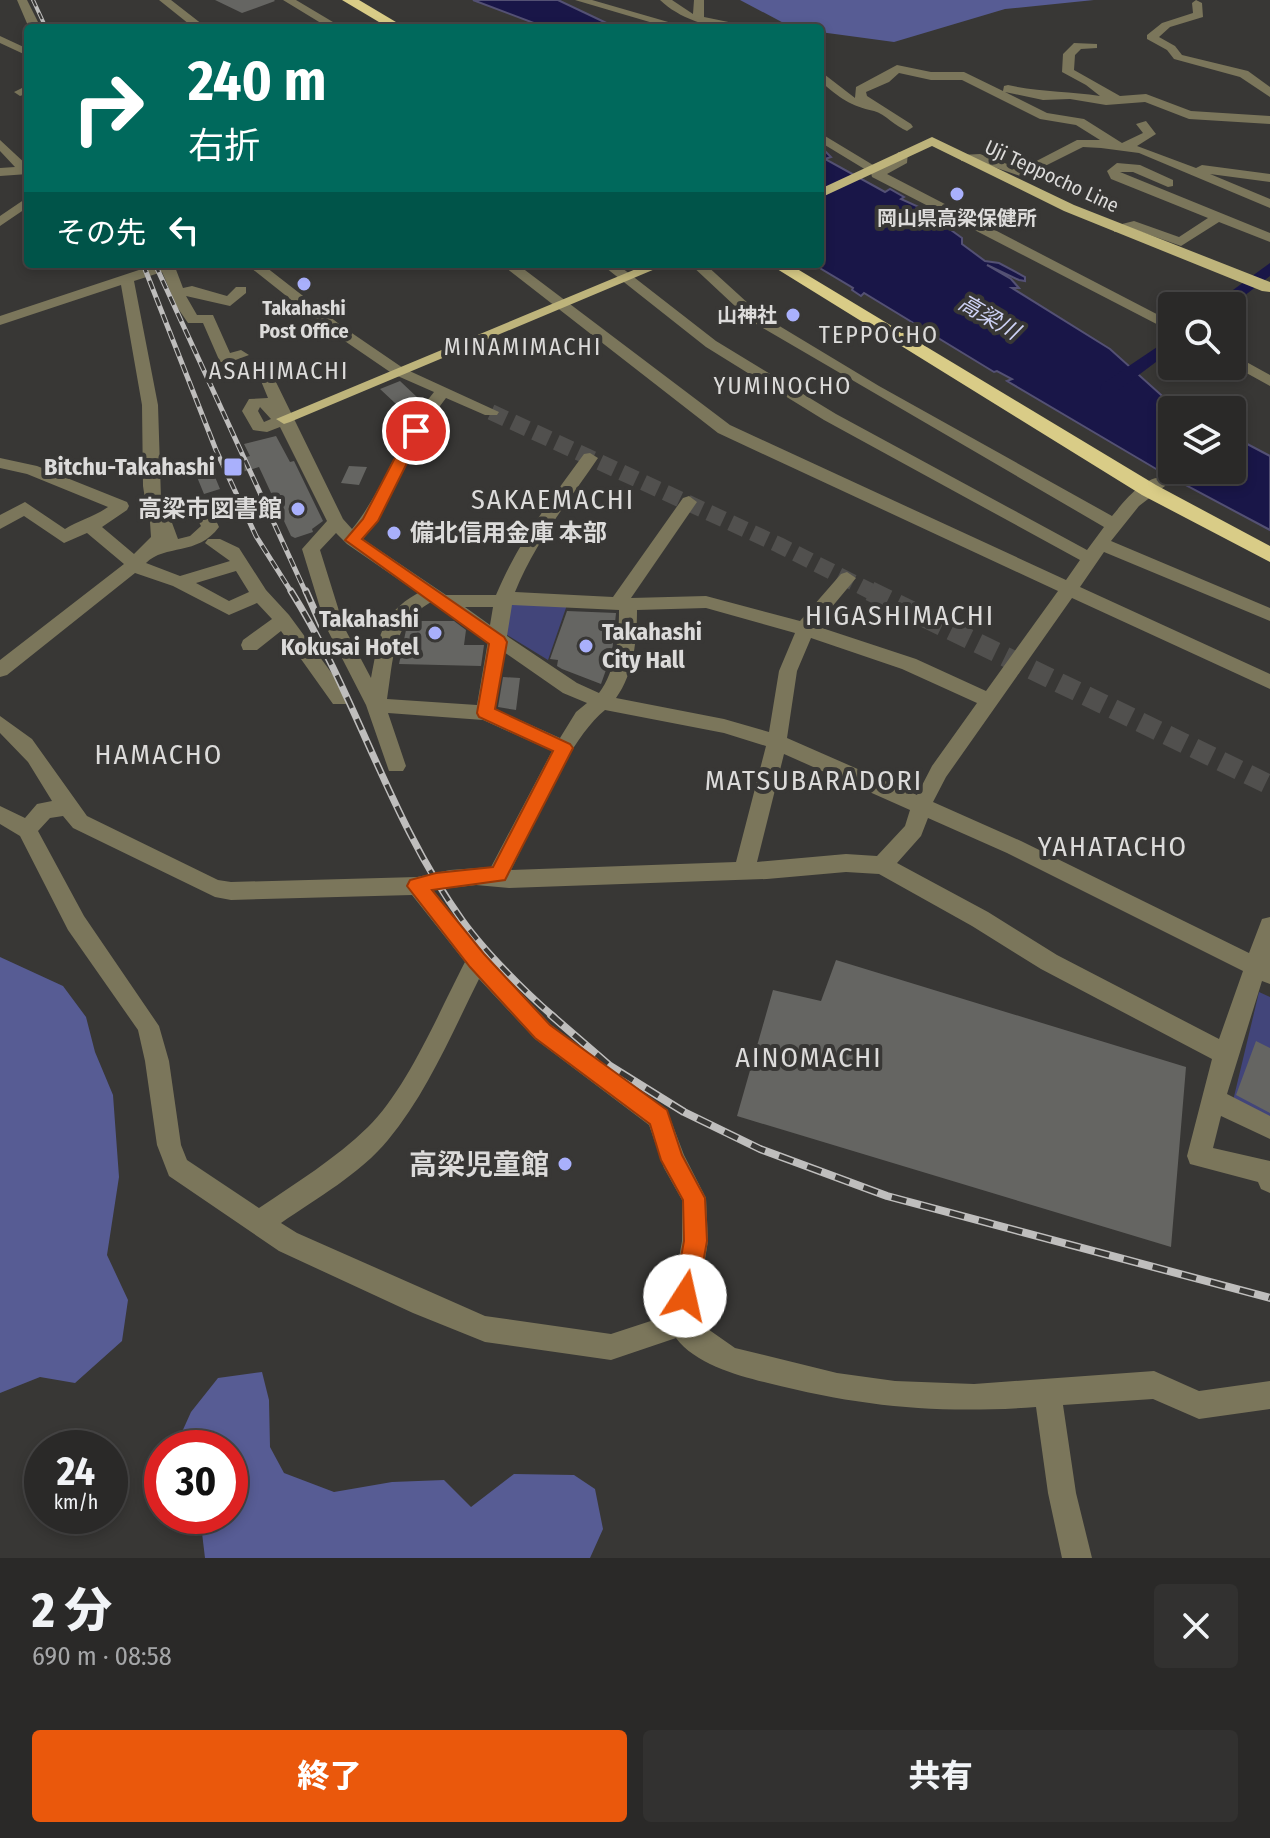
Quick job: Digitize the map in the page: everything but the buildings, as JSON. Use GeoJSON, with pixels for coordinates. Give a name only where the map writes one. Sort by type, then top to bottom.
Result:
{"type":"FeatureCollection","features":[{"type":"Feature","properties":{"kind":"highway"},"geometry":{"type":"LineString","coordinates":[[337,0],[380,24]]}},
{"type":"Feature","properties":{"kind":"highway"},"geometry":{"type":"LineString","coordinates":[[349,0],[392,24]]}},
{"type":"Feature","properties":{"kind":"highway"},"geometry":{"type":"LineString","coordinates":[[784,268],[1270,555]]}},
{"type":"Feature","properties":{"kind":"highway"},"geometry":{"type":"LineString","coordinates":[[801,268],[1154,486],[1270,543]]}},
{"type":"Feature","properties":{"kind":"main road"},"geometry":{"type":"LineString","coordinates":[[824,192],[932,141]]}},
{"type":"Feature","properties":{"kind":"main road","name":"Uji Teppocho Line"},"geometry":{"type":"LineString","coordinates":[[932,141],[1069,208],[1262,286]]}},
{"type":"Feature","properties":{"kind":"main road"},"geometry":{"type":"LineString","coordinates":[[284,419],[650,268]]}},
{"type":"Feature","properties":{"kind":"street"},"geometry":{"type":"LineString","coordinates":[[22,0],[33,24]]}},
{"type":"Feature","properties":{"kind":"street"},"geometry":{"type":"LineString","coordinates":[[164,0],[196,24]]}},
{"type":"Feature","properties":{"kind":"street"},"geometry":{"type":"LineString","coordinates":[[288,0],[330,24]]}},
{"type":"Feature","properties":{"kind":"street"},"geometry":{"type":"LineString","coordinates":[[665,0],[698,19],[729,24]]}},
{"type":"Feature","properties":{"kind":"street"},"geometry":{"type":"LineString","coordinates":[[698,19],[699,0]]}},
{"type":"Feature","properties":{"kind":"street"},"geometry":{"type":"LineString","coordinates":[[585,2],[622,24]]}},
{"type":"Feature","properties":{"kind":"street"},"geometry":{"type":"LineString","coordinates":[[585,2],[668,24]]}},
{"type":"Feature","properties":{"kind":"street"},"geometry":{"type":"LineString","coordinates":[[1197,3],[1199,15],[1166,25],[1151,37],[1171,48],[1178,57],[1244,74],[1270,93]]}},
{"type":"Feature","properties":{"kind":"street"},"geometry":{"type":"LineString","coordinates":[[0,39],[22,54]]}},
{"type":"Feature","properties":{"kind":"street"},"geometry":{"type":"LineString","coordinates":[[1093,46],[1078,45],[1069,54],[1068,72],[1094,85],[1104,95],[1118,98],[1137,94],[1189,115],[1270,120]]}},
{"type":"Feature","properties":{"kind":"street"},"geometry":{"type":"LineString","coordinates":[[932,141],[861,98],[860,90],[885,79],[897,69],[931,76],[964,76],[1044,116],[1080,122],[1122,147]]}},
{"type":"Feature","properties":{"kind":"street"},"geometry":{"type":"LineString","coordinates":[[824,78],[850,100],[907,127]]}},
{"type":"Feature","properties":{"kind":"street"},"geometry":{"type":"LineString","coordinates":[[977,82],[1043,96],[1070,95],[1106,101],[1146,98]]}},
{"type":"Feature","properties":{"kind":"street"},"geometry":{"type":"LineString","coordinates":[[1122,147],[1150,134],[1142,124]]}},
{"type":"Feature","properties":{"kind":"street"},"geometry":{"type":"LineString","coordinates":[[824,140],[869,171]]}},
{"type":"Feature","properties":{"kind":"street"},"geometry":{"type":"LineString","coordinates":[[966,158],[974,156],[1023,173],[1081,143],[1142,150],[1270,204]]}},
{"type":"Feature","properties":{"kind":"street"},"geometry":{"type":"LineString","coordinates":[[0,144],[24,167]]}},
{"type":"Feature","properties":{"kind":"street"},"geometry":{"type":"LineString","coordinates":[[903,155],[902,160],[877,174],[1158,321]]}},
{"type":"Feature","properties":{"kind":"street"},"geometry":{"type":"LineString","coordinates":[[1168,183],[1126,166],[1113,171],[1116,176],[1270,238]]}},
{"type":"Feature","properties":{"kind":"street"},"geometry":{"type":"LineString","coordinates":[[1183,167],[1270,178]]}},
{"type":"Feature","properties":{"kind":"street"},"geometry":{"type":"LineString","coordinates":[[0,172],[24,170]]}},
{"type":"Feature","properties":{"kind":"street"},"geometry":{"type":"LineString","coordinates":[[0,222],[24,204]]}},
{"type":"Feature","properties":{"kind":"street"},"geometry":{"type":"LineString","coordinates":[[1119,229],[1134,225],[1181,242],[1216,218]]}},
{"type":"Feature","properties":{"kind":"street"},"geometry":{"type":"LineString","coordinates":[[0,321],[160,268]]}},
{"type":"Feature","properties":{"kind":"street"},"geometry":{"type":"LineString","coordinates":[[170,268],[184,307],[193,320],[208,318],[225,359],[241,355]]}},
{"type":"Feature","properties":{"kind":"street"},"geometry":{"type":"LineString","coordinates":[[258,268],[398,371],[491,412]]}},
{"type":"Feature","properties":{"kind":"street"},"geometry":{"type":"LineString","coordinates":[[514,268],[724,429],[1270,682]]}},
{"type":"Feature","properties":{"kind":"street"},"geometry":{"type":"LineString","coordinates":[[613,268],[711,344],[830,417],[1096,551],[1270,615]]}},
{"type":"Feature","properties":{"kind":"street"},"geometry":{"type":"LineString","coordinates":[[701,268],[756,318],[1114,525]]}},
{"type":"Feature","properties":{"kind":"street"},"geometry":{"type":"LineString","coordinates":[[127,279],[150,405],[151,486],[171,536],[167,546]]}},
{"type":"Feature","properties":{"kind":"street"},"geometry":{"type":"LineString","coordinates":[[179,293],[192,290],[230,302],[241,290]]}},
{"type":"Feature","properties":{"kind":"street"},"geometry":{"type":"LineString","coordinates":[[1246,367],[1270,381]]}},
{"type":"Feature","properties":{"kind":"street"},"geometry":{"type":"LineString","coordinates":[[269,381],[284,419],[336,522],[353,540],[544,673],[602,702],[724,726],[777,742],[1014,847],[1263,971]]}},
{"type":"Feature","properties":{"kind":"street"},"geometry":{"type":"LineString","coordinates":[[353,540],[370,521],[405,449],[443,391]]}},
{"type":"Feature","properties":{"kind":"street"},"geometry":{"type":"LineString","coordinates":[[485,713],[504,600],[516,568],[542,523],[590,458]]}},
{"type":"Feature","properties":{"kind":"street"},"geometry":{"type":"LineString","coordinates":[[0,463],[31,470],[121,506]]}},
{"type":"Feature","properties":{"kind":"street"},"geometry":{"type":"LineString","coordinates":[[0,523],[25,508],[64,537],[80,527],[91,527],[136,492],[151,486]]}},
{"type":"Feature","properties":{"kind":"street"},"geometry":{"type":"LineString","coordinates":[[882,865],[914,830],[921,806],[939,772],[988,700],[1114,525],[1133,502],[1154,486]]}},
{"type":"Feature","properties":{"kind":"street"},"geometry":{"type":"LineString","coordinates":[[498,875],[583,717],[602,702],[615,685],[628,635],[623,604],[689,502]]}},
{"type":"Feature","properties":{"kind":"street"},"geometry":{"type":"LineString","coordinates":[[135,564],[167,546],[196,540],[210,527],[206,514],[199,508],[182,505],[158,508]]}},
{"type":"Feature","properties":{"kind":"street"},"geometry":{"type":"LineString","coordinates":[[0,670],[135,564],[160,538],[162,531],[156,514],[158,508]]}},
{"type":"Feature","properties":{"kind":"street"},"geometry":{"type":"LineString","coordinates":[[336,522],[311,549],[335,627],[376,705],[396,766]]}},
{"type":"Feature","properties":{"kind":"street"},"geometry":{"type":"LineString","coordinates":[[91,527],[135,564],[179,582],[229,609],[260,594]]}},
{"type":"Feature","properties":{"kind":"street"},"geometry":{"type":"LineString","coordinates":[[214,543],[233,552],[260,594],[283,620],[340,699]]}},
{"type":"Feature","properties":{"kind":"street"},"geometry":{"type":"LineString","coordinates":[[179,582],[240,564]]}},
{"type":"Feature","properties":{"kind":"street"},"geometry":{"type":"LineString","coordinates":[[744,871],[777,742],[788,671],[805,629],[847,578]]}},
{"type":"Feature","properties":{"kind":"street"},"geometry":{"type":"LineString","coordinates":[[376,705],[390,628],[409,606],[435,597],[623,604],[706,602],[805,629],[909,664],[988,700]]}},
{"type":"Feature","properties":{"kind":"street"},"geometry":{"type":"LineString","coordinates":[[250,645],[283,620]]}},
{"type":"Feature","properties":{"kind":"street"},"geometry":{"type":"LineString","coordinates":[[376,705],[485,713],[564,748]]}},
{"type":"Feature","properties":{"kind":"street"},"geometry":{"type":"LineString","coordinates":[[0,723],[44,766],[66,808],[80,822],[223,890],[417,886],[498,875],[509,879],[744,871],[846,863],[882,865],[980,919],[1049,962],[1225,1054]]}},
{"type":"Feature","properties":{"kind":"street"},"geometry":{"type":"LineString","coordinates":[[27,830],[44,810],[66,808]]}},
{"type":"Feature","properties":{"kind":"street"},"geometry":{"type":"LineString","coordinates":[[0,814],[27,830],[76,923],[148,1026],[157,1061],[169,1145],[178,1168],[288,1242],[422,1304],[485,1329],[611,1347],[642,1339],[681,1323]]}},
{"type":"Feature","properties":{"kind":"street"},"geometry":{"type":"LineString","coordinates":[[417,886],[477,961],[543,1032],[659,1118],[673,1160],[694,1198],[695,1241],[681,1323],[689,1334],[730,1360],[837,1387],[895,1395],[974,1398],[1048,1394],[1104,1386],[1154,1385],[1199,1405],[1270,1395]]}},
{"type":"Feature","properties":{"kind":"street"},"geometry":{"type":"LineString","coordinates":[[1270,926],[1263,971],[1225,1054],[1199,1156],[1268,1172],[1270,1181]]}},
{"type":"Feature","properties":{"kind":"street"},"geometry":{"type":"LineString","coordinates":[[259,1223],[342,1166],[379,1133],[402,1104],[477,961]]}},
{"type":"Feature","properties":{"kind":"street"},"geometry":{"type":"LineString","coordinates":[[1214,1100],[1270,1128]]}},
{"type":"Feature","properties":{"kind":"street"},"geometry":{"type":"LineString","coordinates":[[1048,1394],[1062,1493],[1077,1558]]}},
{"type":"Feature","properties":{"kind":"shaded area"},"geometry":{"type":"Polygon","coordinates":[[[740,0],[1094,0],[1005,9],[894,42],[824,33],[824,24],[785,24],[740,0]]]}},
{"type":"Feature","properties":{"kind":"shaded area"},"geometry":{"type":"Polygon","coordinates":[[[568,602],[548,660],[504,633],[507,604],[568,602]]]}},
{"type":"Feature","properties":{"kind":"shaded area"},"geometry":{"type":"Polygon","coordinates":[[[0,957],[63,986],[86,1017],[95,1052],[113,1095],[119,1177],[107,1255],[128,1300],[122,1341],[75,1383],[40,1377],[0,1393],[0,957]]]}},
{"type":"Feature","properties":{"kind":"shaded area"},"geometry":{"type":"Polygon","coordinates":[[[1259,992],[1270,997],[1270,1123],[1232,1105],[1259,992]]]}},
{"type":"Feature","properties":{"kind":"shaded area"},"geometry":{"type":"Polygon","coordinates":[[[262,1372],[269,1400],[270,1447],[284,1473],[334,1492],[392,1482],[444,1480],[471,1507],[514,1474],[574,1475],[595,1489],[603,1529],[590,1558],[205,1558],[202,1534],[248,1534],[248,1430],[183,1430],[191,1412],[218,1378],[262,1372]]]}},
{"type":"Feature","properties":{"kind":"water"},"geometry":{"type":"Polygon","coordinates":[[[473,0],[558,0],[609,24],[536,24],[473,0]]]}},
{"type":"Feature","properties":{"kind":"water","name":"高梁川"},"geometry":{"type":"Polygon","coordinates":[[[824,150],[831,157],[825,159],[885,192],[890,189],[904,197],[901,199],[919,207],[962,238],[962,244],[985,261],[999,263],[1025,277],[1025,281],[1019,280],[987,265],[1011,279],[1019,288],[1012,288],[1110,349],[1162,396],[1158,396],[1158,470],[1007,381],[1012,379],[994,372],[864,293],[861,296],[820,268],[824,268],[824,150]]]}},
{"type":"Feature","properties":{"kind":"water"},"geometry":{"type":"Polygon","coordinates":[[[1246,443],[1270,456],[1270,530],[1184,484],[1246,484],[1246,443]]]}},
{"type":"Feature","properties":{"kind":"waterway"},"geometry":{"type":"LineString","coordinates":[[1238,292],[1270,268]]}},
{"type":"Feature","properties":{"kind":"waterway"},"geometry":{"type":"LineString","coordinates":[[1109,388],[1158,352]]}},
{"type":"Feature","properties":{"kind":"tunnel"},"geometry":{"type":"LineString","coordinates":[[491,412],[779,545],[871,592]]}},
{"type":"Feature","properties":{"kind":"tunnel"},"geometry":{"type":"LineString","coordinates":[[871,592],[1270,785]]}},
{"type":"Feature","properties":{"kind":"railway"},"geometry":{"type":"LineString","coordinates":[[33,0],[44,24]]}},
{"type":"Feature","properties":{"kind":"railway"},"geometry":{"type":"LineString","coordinates":[[145,268],[216,450],[256,536],[292,593]]}},
{"type":"Feature","properties":{"kind":"railway"},"geometry":{"type":"LineString","coordinates":[[157,268],[306,593]]}},
{"type":"Feature","properties":{"kind":"railway"},"geometry":{"type":"LineString","coordinates":[[291,591],[335,672],[393,799],[436,881],[482,945],[554,1017]]}},
{"type":"Feature","properties":{"kind":"railway"},"geometry":{"type":"LineString","coordinates":[[306,591],[321,625]]}},
{"type":"Feature","properties":{"kind":"railway"},"geometry":{"type":"LineString","coordinates":[[551,1015],[610,1066],[684,1112],[760,1149],[887,1196],[1270,1298]]}},
{"type":"Feature","properties":{"kind":"place","name":"岡山県高梁保健所"},"geometry":{"type":"Point","coordinates":[957,194]}},
{"type":"Feature","properties":{"kind":"place","name":"Takahashi Post Office"},"geometry":{"type":"Point","coordinates":[304,284]}},
{"type":"Feature","properties":{"kind":"place","name":"山神社"},"geometry":{"type":"Point","coordinates":[793,315]}},
{"type":"Feature","properties":{"kind":"place","name":"Bitchu-Takahashi"},"geometry":{"type":"Point","coordinates":[233,467]}},
{"type":"Feature","properties":{"kind":"place","name":"高梁市図書館"},"geometry":{"type":"Point","coordinates":[298,509]}},
{"type":"Feature","properties":{"kind":"place","name":"備北信用金庫 本部"},"geometry":{"type":"Point","coordinates":[394,533]}},
{"type":"Feature","properties":{"kind":"place","name":"Takahashi Kokusai Hotel"},"geometry":{"type":"Point","coordinates":[435,633]}},
{"type":"Feature","properties":{"kind":"place","name":"Takahashi City Hall"},"geometry":{"type":"Point","coordinates":[586,646]}},
{"type":"Feature","properties":{"kind":"place","name":"高梁児童館"},"geometry":{"type":"Point","coordinates":[565,1164]}},
{"type":"Feature","properties":{"kind":"district","name":"TEPPOCHO"},"geometry":{"type":"Point","coordinates":[879,335]}},
{"type":"Feature","properties":{"kind":"district","name":"MINAMIMACHI"},"geometry":{"type":"Point","coordinates":[523,347]}},
{"type":"Feature","properties":{"kind":"district","name":"ASAHIMACHI"},"geometry":{"type":"Point","coordinates":[279,371]}},
{"type":"Feature","properties":{"kind":"district","name":"YUMINOCHO"},"geometry":{"type":"Point","coordinates":[783,386]}},
{"type":"Feature","properties":{"kind":"district","name":"SAKAEMACHI"},"geometry":{"type":"Point","coordinates":[553,499]}},
{"type":"Feature","properties":{"kind":"district","name":"HIGASHIMACHI"},"geometry":{"type":"Point","coordinates":[900,615]}},
{"type":"Feature","properties":{"kind":"district","name":"HAMACHO"},"geometry":{"type":"Point","coordinates":[159,754]}},
{"type":"Feature","properties":{"kind":"district","name":"MATSUBARADORI"},"geometry":{"type":"Point","coordinates":[814,780]}},
{"type":"Feature","properties":{"kind":"district","name":"YAHATACHO"},"geometry":{"type":"Point","coordinates":[1113,846]}},
{"type":"Feature","properties":{"kind":"district","name":"AINOMACHI"},"geometry":{"type":"Point","coordinates":[809,1057]}},
{"type":"Feature","properties":{"kind":"route"},"geometry":{"type":"LineString","coordinates":[[416,431],[370,521],[353,540],[498,642],[485,713],[564,748],[521,836],[498,875],[417,886],[507,996],[543,1032],[659,1118],[673,1160],[694,1198],[695,1241],[685,1296]]}}]}
